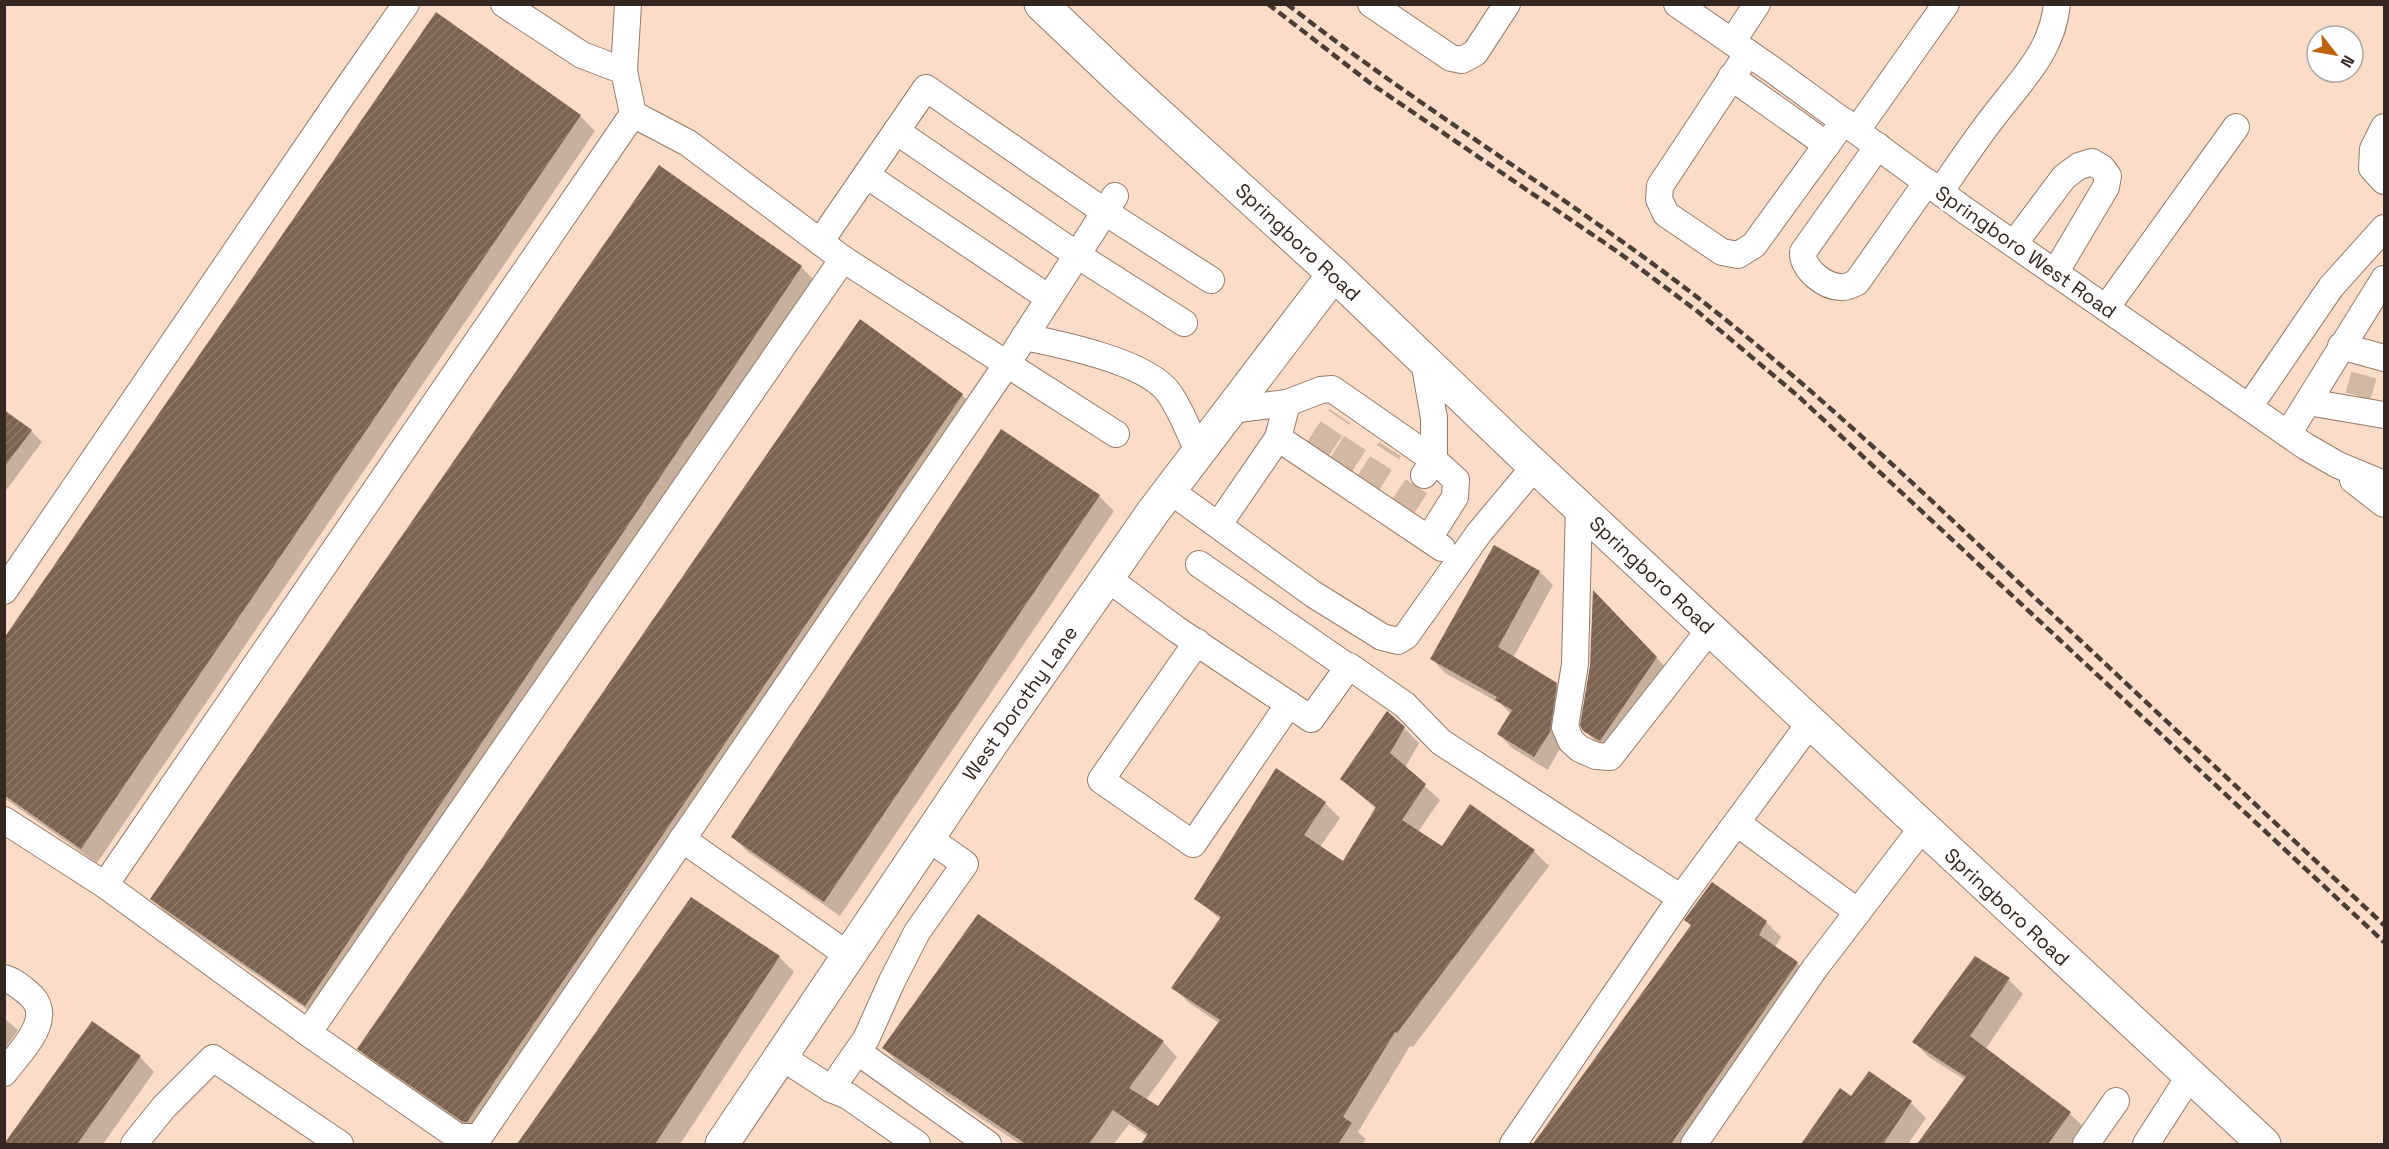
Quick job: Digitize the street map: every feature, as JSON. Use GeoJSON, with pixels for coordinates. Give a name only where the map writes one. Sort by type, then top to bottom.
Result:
{"type":"FeatureCollection","features":[{"type":"Feature","properties":{"kind":"main road","name":"Springboro Road"},"geometry":{"type":"LineString","coordinates":[[1041,4],[1124,83],[1334,274],[1535,466],[2189,1077],[2264,1144]]}},
{"type":"Feature","properties":{"kind":"main road","name":"West Dorothy Lane"},"geometry":{"type":"LineString","coordinates":[[722,1144],[848,955],[1107,578],[1198,451],[1334,274]]}},
{"type":"Feature","properties":{"kind":"street"},"geometry":{"type":"LineString","coordinates":[[4,591],[406,4]]}},
{"type":"Feature","properties":{"kind":"street"},"geometry":{"type":"LineString","coordinates":[[504,4],[582,55],[624,71]]}},
{"type":"Feature","properties":{"kind":"street"},"geometry":{"type":"LineString","coordinates":[[105,885],[633,114],[624,71],[628,4]]}},
{"type":"Feature","properties":{"kind":"street"},"geometry":{"type":"LineString","coordinates":[[1371,4],[1451,58],[1462,60],[1475,53],[1507,4]]}},
{"type":"Feature","properties":{"kind":"street","name":"Springboro West Road"},"geometry":{"type":"LineString","coordinates":[[1677,4],[2055,273],[2288,434],[2338,465],[2385,484]]}},
{"type":"Feature","properties":{"kind":"street"},"geometry":{"type":"LineString","coordinates":[[1758,4],[1740,47],[1731,77],[1660,186],[1659,199],[1666,214],[1722,252],[1738,255],[1754,245],[1827,145],[1851,126],[1946,4]]}},
{"type":"Feature","properties":{"kind":"street"},"geometry":{"type":"LineString","coordinates":[[1878,146],[1803,252],[1802,261],[1809,270],[1831,285],[1845,288],[1857,282],[1994,117],[2041,57],[2054,26],[2057,4]]}},
{"type":"Feature","properties":{"kind":"street"},"geometry":{"type":"LineString","coordinates":[[1731,77],[1827,145]]}},
{"type":"Feature","properties":{"kind":"street"},"geometry":{"type":"LineString","coordinates":[[820,242],[926,88],[1110,204],[1211,280]]}},
{"type":"Feature","properties":{"kind":"street"},"geometry":{"type":"LineString","coordinates":[[633,114],[688,143],[843,259],[1116,434]]}},
{"type":"Feature","properties":{"kind":"street"},"geometry":{"type":"LineString","coordinates":[[2106,308],[2236,127]]}},
{"type":"Feature","properties":{"kind":"street"},"geometry":{"type":"LineString","coordinates":[[2385,127],[2373,149],[2372,168],[2385,181]]}},
{"type":"Feature","properties":{"kind":"street"},"geometry":{"type":"LineString","coordinates":[[896,131],[1077,255],[1184,323]]}},
{"type":"Feature","properties":{"kind":"street"},"geometry":{"type":"LineString","coordinates":[[2014,244],[2064,177],[2079,166],[2092,162],[2102,168],[2108,176],[2106,187],[2055,273]]}},
{"type":"Feature","properties":{"kind":"street"},"geometry":{"type":"LineString","coordinates":[[866,175],[1049,298]]}},
{"type":"Feature","properties":{"kind":"street"},"geometry":{"type":"LineString","coordinates":[[4,820],[105,885],[308,1033],[458,1137],[479,1137],[1007,364],[1110,204]]}},
{"type":"Feature","properties":{"kind":"street"},"geometry":{"type":"LineString","coordinates":[[2249,407],[2331,287],[2385,228]]}},
{"type":"Feature","properties":{"kind":"street"},"geometry":{"type":"LineString","coordinates":[[308,1033],[843,259]]}},
{"type":"Feature","properties":{"kind":"street"},"geometry":{"type":"LineString","coordinates":[[2288,434],[2385,279]]}},
{"type":"Feature","properties":{"kind":"street"},"geometry":{"type":"LineString","coordinates":[[1024,337],[1071,346],[1144,373],[1168,391],[1198,451]]}},
{"type":"Feature","properties":{"kind":"street"},"geometry":{"type":"LineString","coordinates":[[2341,346],[2366,379],[2383,411]]}},
{"type":"Feature","properties":{"kind":"street"},"geometry":{"type":"LineString","coordinates":[[1424,361],[1434,418],[1429,468]]}},
{"type":"Feature","properties":{"kind":"street"},"geometry":{"type":"LineString","coordinates":[[2308,402],[2366,379]]}},
{"type":"Feature","properties":{"kind":"street"},"geometry":{"type":"LineString","coordinates":[[1230,410],[1287,403],[1332,389],[1345,409],[1429,468],[1456,480],[1455,497],[1429,538]]}},
{"type":"Feature","properties":{"kind":"street"},"geometry":{"type":"LineString","coordinates":[[1219,524],[1278,438],[1287,403]]}},
{"type":"Feature","properties":{"kind":"street"},"geometry":{"type":"LineString","coordinates":[[1278,438],[1314,454],[1338,470],[1399,512],[1459,561]]}},
{"type":"Feature","properties":{"kind":"street"},"geometry":{"type":"LineString","coordinates":[[2338,465],[2356,483],[2385,504]]}},
{"type":"Feature","properties":{"kind":"street"},"geometry":{"type":"LineString","coordinates":[[1169,490],[1313,594],[1382,637],[1398,641],[1406,636],[1479,533],[1535,466]]}},
{"type":"Feature","properties":{"kind":"street"},"geometry":{"type":"LineString","coordinates":[[1579,506],[1575,664],[1565,727],[1570,741],[1580,749],[1596,756],[1610,757],[1710,629]]}},
{"type":"Feature","properties":{"kind":"street"},"geometry":{"type":"LineString","coordinates":[[1199,564],[1405,705],[1441,742],[1681,898]]}},
{"type":"Feature","properties":{"kind":"street"},"geometry":{"type":"LineString","coordinates":[[1107,578],[1311,719],[1348,667]]}},
{"type":"Feature","properties":{"kind":"street"},"geometry":{"type":"LineString","coordinates":[[1197,642],[1101,780],[1193,844],[1289,704]]}},
{"type":"Feature","properties":{"kind":"street"},"geometry":{"type":"LineString","coordinates":[[1513,1144],[1681,898],[1810,723]]}},
{"type":"Feature","properties":{"kind":"street"},"geometry":{"type":"LineString","coordinates":[[1737,823],[1858,912]]}},
{"type":"Feature","properties":{"kind":"street"},"geometry":{"type":"LineString","coordinates":[[1694,1144],[1815,968],[1922,828]]}},
{"type":"Feature","properties":{"kind":"street"},"geometry":{"type":"LineString","coordinates":[[831,1089],[866,1040],[917,932],[965,864],[928,838]]}},
{"type":"Feature","properties":{"kind":"street"},"geometry":{"type":"LineString","coordinates":[[682,839],[848,955]]}},
{"type":"Feature","properties":{"kind":"street"},"geometry":{"type":"LineString","coordinates":[[4,978],[12,980],[32,996],[41,1010],[40,1024],[4,1073]]}},
{"type":"Feature","properties":{"kind":"street"},"geometry":{"type":"LineString","coordinates":[[858,1052],[988,1144]]}},
{"type":"Feature","properties":{"kind":"street"},"geometry":{"type":"LineString","coordinates":[[780,1056],[831,1089],[848,1096],[917,1144]]}},
{"type":"Feature","properties":{"kind":"street"},"geometry":{"type":"LineString","coordinates":[[134,1144],[164,1107],[213,1058],[340,1144]]}},
{"type":"Feature","properties":{"kind":"street"},"geometry":{"type":"LineString","coordinates":[[2146,1144],[2189,1077]]}},
{"type":"Feature","properties":{"kind":"street"},"geometry":{"type":"LineString","coordinates":[[2086,1144],[2116,1101]]}},
{"type":"Feature","properties":{"kind":"building"},"geometry":{"type":"Polygon","coordinates":[[[436,12],[581,115],[81,849],[4,795],[4,638],[436,12]]]}},
{"type":"Feature","properties":{"kind":"building"},"geometry":{"type":"Polygon","coordinates":[[[659,165],[802,266],[305,1006],[150,899],[659,165]]]}},
{"type":"Feature","properties":{"kind":"building"},"geometry":{"type":"Polygon","coordinates":[[[860,319],[963,394],[467,1122],[463,1122],[357,1049],[860,319]]]}},
{"type":"Feature","properties":{"kind":"building"},"geometry":{"type":"Polygon","coordinates":[[[4,410],[32,430],[4,467],[4,410]]]}},
{"type":"Feature","properties":{"kind":"building"},"geometry":{"type":"Polygon","coordinates":[[[1001,429],[1100,495],[824,902],[731,837],[1001,429]]]}},
{"type":"Feature","properties":{"kind":"building"},"geometry":{"type":"Polygon","coordinates":[[[1494,545],[1540,571],[1498,647],[1557,683],[1550,732],[1534,757],[1497,734],[1512,710],[1495,700],[1497,697],[1430,659],[1494,545]]]}},
{"type":"Feature","properties":{"kind":"building"},"geometry":{"type":"Polygon","coordinates":[[[1593,590],[1657,657],[1600,741],[1583,731],[1580,725],[1590,666],[1593,590]]]}},
{"type":"Feature","properties":{"kind":"building"},"geometry":{"type":"Polygon","coordinates":[[[1387,711],[1405,727],[1390,753],[1426,784],[1402,820],[1442,846],[1470,804],[1535,850],[1397,1033],[1395,1032],[1343,1117],[1352,1123],[1338,1144],[1141,1144],[1148,1134],[1113,1110],[1089,1144],[1026,1144],[882,1048],[978,914],[1164,1041],[1129,1088],[1158,1106],[1220,1020],[1171,988],[1221,917],[1194,899],[1276,768],[1326,802],[1304,835],[1343,861],[1376,807],[1340,779],[1387,711]]]}},
{"type":"Feature","properties":{"kind":"building"},"geometry":{"type":"Polygon","coordinates":[[[1712,882],[1767,921],[1759,935],[1798,962],[1671,1144],[1533,1144],[1691,925],[1684,920],[1712,882]]]}},
{"type":"Feature","properties":{"kind":"building"},"geometry":{"type":"Polygon","coordinates":[[[691,897],[780,956],[655,1144],[517,1144],[691,897]]]}},
{"type":"Feature","properties":{"kind":"building"},"geometry":{"type":"Polygon","coordinates":[[[1975,956],[2010,978],[1970,1036],[2071,1112],[2048,1144],[1917,1144],[1966,1077],[1912,1042],[1975,956]]]}},
{"type":"Feature","properties":{"kind":"building"},"geometry":{"type":"Polygon","coordinates":[[[92,1021],[141,1056],[77,1144],[4,1144],[92,1021]]]}},
{"type":"Feature","properties":{"kind":"building"},"geometry":{"type":"Polygon","coordinates":[[[1869,1071],[1912,1101],[1883,1144],[1801,1144],[1840,1088],[1851,1096],[1869,1071]]]}},
{"type":"Feature","properties":{"kind":"tunnel"},"geometry":{"type":"LineString","coordinates":[[2358,396],[2364,375]]}},
{"type":"Feature","properties":{"kind":"tunnel"},"geometry":{"type":"LineString","coordinates":[[1317,450],[1340,416]]}},
{"type":"Feature","properties":{"kind":"tunnel"},"geometry":{"type":"LineString","coordinates":[[1341,465],[1362,432]]}},
{"type":"Feature","properties":{"kind":"tunnel"},"geometry":{"type":"LineString","coordinates":[[1367,485],[1390,449]]}},
{"type":"Feature","properties":{"kind":"tunnel"},"geometry":{"type":"LineString","coordinates":[[1402,508],[1424,475]]}},
{"type":"Feature","properties":{"kind":"railway"},"geometry":{"type":"LineString","coordinates":[[1268,4],[1370,83],[1618,252],[1697,311],[1798,396],[2384,942]]}},
{"type":"Feature","properties":{"kind":"railway"},"geometry":{"type":"LineString","coordinates":[[1287,4],[1397,86],[1622,241],[1770,356],[1921,491],[2384,925]]}}]}
